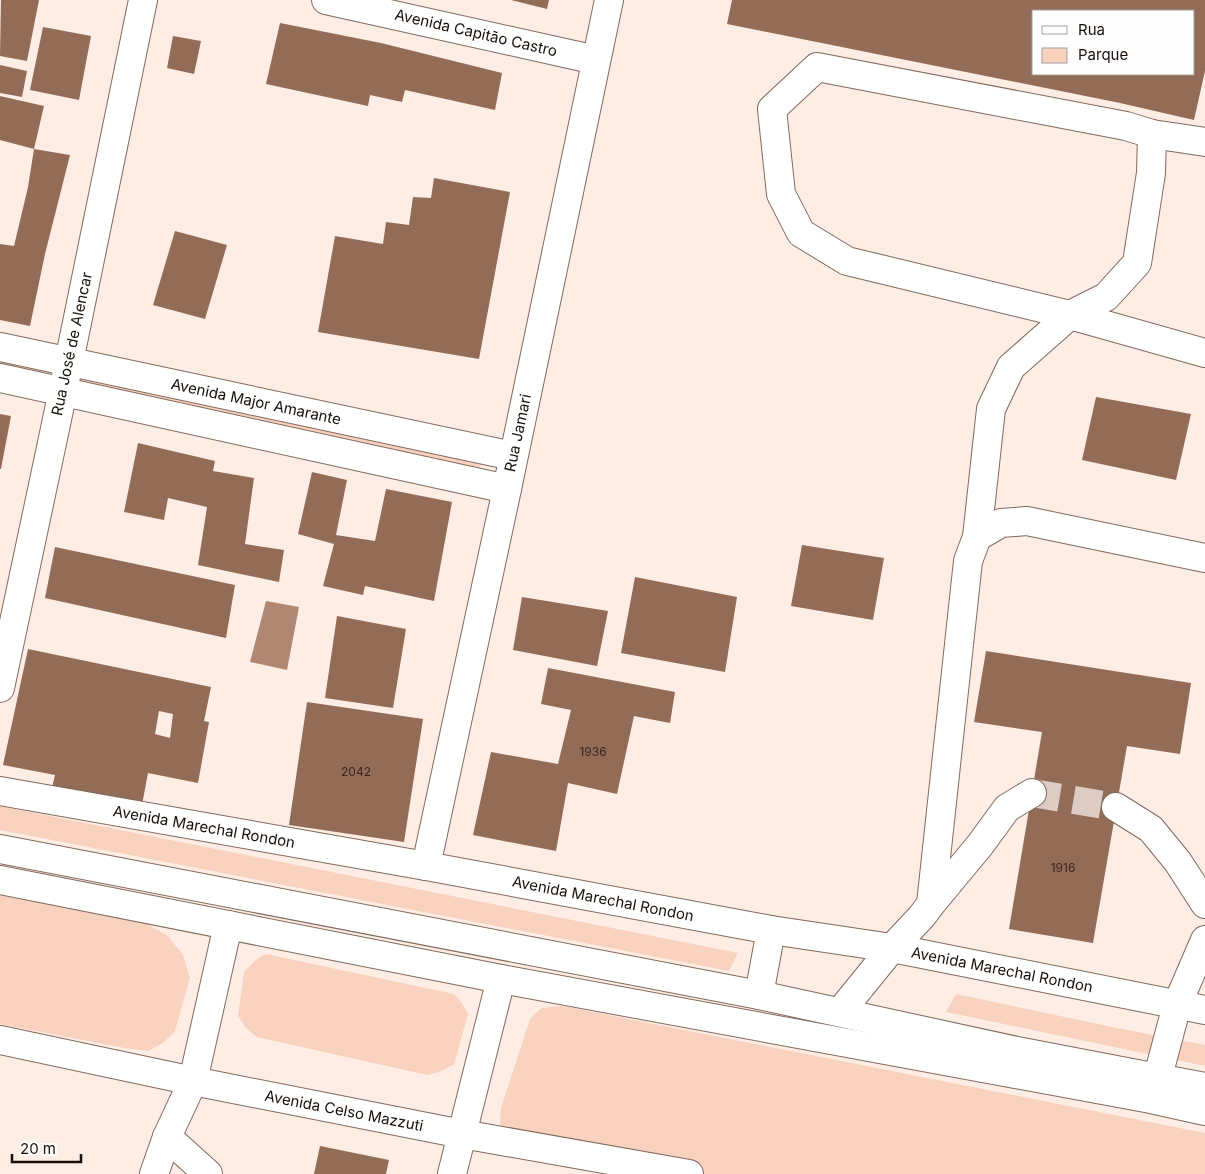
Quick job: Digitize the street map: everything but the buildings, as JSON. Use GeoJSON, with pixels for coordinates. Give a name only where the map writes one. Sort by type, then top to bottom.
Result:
{"type":"FeatureCollection","features":[{"type":"Feature","properties":{"kind":"main road","name":"Rua José de Alencar"},"geometry":{"type":"LineString","coordinates":[[0,688],[69,362],[142,0]]}},
{"type":"Feature","properties":{"kind":"main road","name":"Avenida Capitão Castro"},"geometry":{"type":"LineString","coordinates":[[326,0],[596,60]]}},
{"type":"Feature","properties":{"kind":"main road","name":"Rua Jamari"},"geometry":{"type":"LineString","coordinates":[[426,866],[609,0]]}},
{"type":"Feature","properties":{"kind":"main road"},"geometry":{"type":"LineString","coordinates":[[1205,142],[1152,134],[1126,126],[817,67],[772,109],[781,194],[801,233],[847,261],[1070,315],[1205,353]]}},
{"type":"Feature","properties":{"kind":"main road"},"geometry":{"type":"LineString","coordinates":[[931,904],[968,561],[977,537],[991,408],[1011,367],[1070,315],[1106,297],[1138,263],[1151,173],[1152,134]]}},
{"type":"Feature","properties":{"kind":"main road","name":"Avenida Major Amarante"},"geometry":{"type":"LineString","coordinates":[[0,347],[513,456]]}},
{"type":"Feature","properties":{"kind":"main road","name":"Avenida Major Amarante"},"geometry":{"type":"LineString","coordinates":[[0,378],[507,489]]}},
{"type":"Feature","properties":{"kind":"main road"},"geometry":{"type":"LineString","coordinates":[[977,537],[1000,523],[1027,521],[1205,558]]}},
{"type":"Feature","properties":{"kind":"main road","name":"Avenida Marechal Rondon"},"geometry":{"type":"LineString","coordinates":[[0,791],[426,866],[771,930],[892,948],[1205,1010]]}},
{"type":"Feature","properties":{"kind":"main road"},"geometry":{"type":"LineString","coordinates":[[840,1012],[892,948],[922,916],[980,845],[1007,808],[1032,792]]}},
{"type":"Feature","properties":{"kind":"main road"},"geometry":{"type":"LineString","coordinates":[[1116,807],[1150,829],[1178,862],[1205,904]]}},
{"type":"Feature","properties":{"kind":"main road"},"geometry":{"type":"LineString","coordinates":[[0,849],[840,1012],[1016,1051],[1155,1088],[1205,1111]]}},
{"type":"Feature","properties":{"kind":"main road"},"geometry":{"type":"LineString","coordinates":[[0,880],[501,979],[1155,1088],[1205,1087]]}},
{"type":"Feature","properties":{"kind":"main road"},"geometry":{"type":"LineString","coordinates":[[228,924],[246,917],[270,916],[286,910],[291,904]]}},
{"type":"Feature","properties":{"kind":"main road"},"geometry":{"type":"LineString","coordinates":[[154,1174],[167,1137],[193,1081],[228,924]]}},
{"type":"Feature","properties":{"kind":"main road"},"geometry":{"type":"LineString","coordinates":[[759,995],[771,930]]}},
{"type":"Feature","properties":{"kind":"main road"},"geometry":{"type":"LineString","coordinates":[[1155,1088],[1177,1005],[1205,940]]}},
{"type":"Feature","properties":{"kind":"main road"},"geometry":{"type":"LineString","coordinates":[[452,1174],[501,979]]}},
{"type":"Feature","properties":{"kind":"main road","name":"Avenida Celso Mazzuti"},"geometry":{"type":"LineString","coordinates":[[0,1040],[193,1081],[462,1134],[690,1174]]}},
{"type":"Feature","properties":{"kind":"main road"},"geometry":{"type":"LineString","coordinates":[[167,1137],[208,1174]]}},
{"type":"Feature","properties":{"kind":"green space"},"geometry":{"type":"Polygon","coordinates":[[[0,359],[42,368],[44,376],[0,371],[0,359]]]}},
{"type":"Feature","properties":{"kind":"green space"},"geometry":{"type":"Polygon","coordinates":[[[74,376],[479,461],[481,464],[479,470],[78,387],[74,376]]]}},
{"type":"Feature","properties":{"kind":"green space"},"geometry":{"type":"Polygon","coordinates":[[[0,806],[738,953],[729,971],[0,830],[0,806]]]}},
{"type":"Feature","properties":{"kind":"green space"},"geometry":{"type":"Polygon","coordinates":[[[0,894],[144,922],[168,936],[183,955],[190,978],[175,1031],[164,1042],[149,1051],[124,1048],[0,1024],[0,894]]]}},
{"type":"Feature","properties":{"kind":"green space"},"geometry":{"type":"Polygon","coordinates":[[[266,954],[454,994],[468,1014],[454,1064],[442,1071],[427,1075],[257,1037],[246,1028],[238,1016],[244,972],[257,959],[266,954]]]}},
{"type":"Feature","properties":{"kind":"green space"},"geometry":{"type":"Polygon","coordinates":[[[956,994],[1205,1045],[1205,1066],[946,1012],[956,994]]]}},
{"type":"Feature","properties":{"kind":"green space"},"geometry":{"type":"Polygon","coordinates":[[[563,1006],[1205,1133],[1205,1174],[669,1174],[510,1137],[500,1124],[501,1108],[530,1019],[541,1008],[563,1006]]]}},
{"type":"Feature","properties":{"kind":"shaded area"},"geometry":{"type":"Polygon","coordinates":[[[266,601],[299,607],[287,670],[250,662],[266,601]]]}},
{"type":"Feature","properties":{"kind":"tunnel"},"geometry":{"type":"LineString","coordinates":[[1032,793],[1116,807]]}}]}
